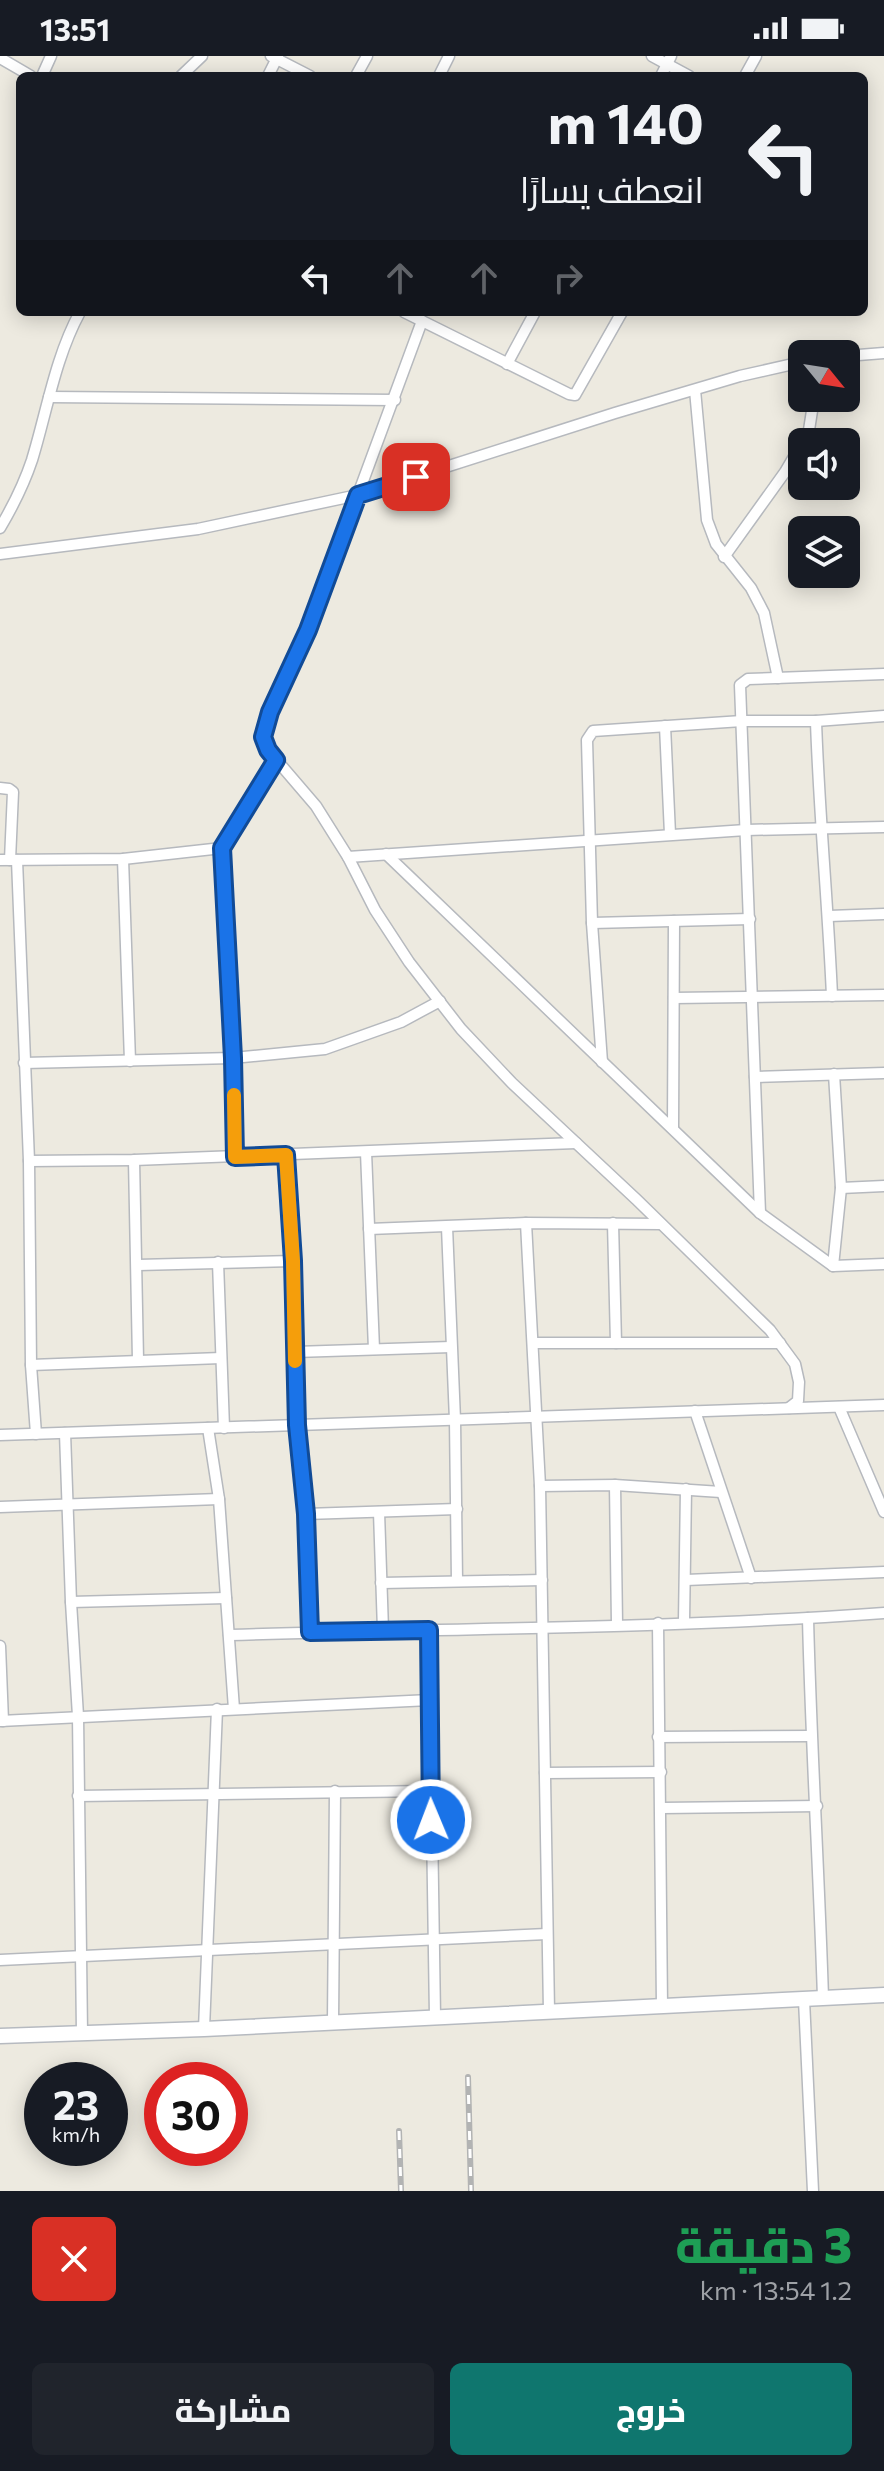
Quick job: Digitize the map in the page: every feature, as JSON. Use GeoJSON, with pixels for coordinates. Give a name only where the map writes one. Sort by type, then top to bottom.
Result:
{"type":"FeatureCollection","features":[{"type":"Feature","properties":{"kind":"street"},"geometry":{"type":"LineString","coordinates":[[185,72],[202,56]]}},
{"type":"Feature","properties":{"kind":"street"},"geometry":{"type":"LineString","coordinates":[[652,56],[669,60]]}},
{"type":"Feature","properties":{"kind":"street"},"geometry":{"type":"LineString","coordinates":[[275,57],[303,72]]}},
{"type":"Feature","properties":{"kind":"street"},"geometry":{"type":"LineString","coordinates":[[0,58],[24,72]]}},
{"type":"Feature","properties":{"kind":"street"},"geometry":{"type":"LineString","coordinates":[[0,528],[16,501],[31,462],[68,334],[78,316]]}},
{"type":"Feature","properties":{"kind":"street"},"geometry":{"type":"LineString","coordinates":[[412,316],[575,395],[620,316]]}},
{"type":"Feature","properties":{"kind":"street"},"geometry":{"type":"LineString","coordinates":[[507,364],[533,316]]}},
{"type":"Feature","properties":{"kind":"street"},"geometry":{"type":"LineString","coordinates":[[422,321],[308,630],[270,712],[263,737],[268,750],[316,806],[348,857],[375,910],[409,962],[461,1029],[512,1083],[770,1330],[795,1364],[799,1382],[798,1401],[789,1408]]}},
{"type":"Feature","properties":{"kind":"street"},"geometry":{"type":"LineString","coordinates":[[860,355],[884,353]]}},
{"type":"Feature","properties":{"kind":"street"},"geometry":{"type":"LineString","coordinates":[[0,554],[198,529],[358,495],[695,390],[788,366]]}},
{"type":"Feature","properties":{"kind":"street"},"geometry":{"type":"LineString","coordinates":[[695,390],[707,520],[716,544],[751,588],[764,613],[778,678]]}},
{"type":"Feature","properties":{"kind":"street"},"geometry":{"type":"LineString","coordinates":[[49,397],[395,400]]}},
{"type":"Feature","properties":{"kind":"street"},"geometry":{"type":"LineString","coordinates":[[724,557],[788,467]]}},
{"type":"Feature","properties":{"kind":"street"},"geometry":{"type":"LineString","coordinates":[[760,1213],[740,685],[743,681],[778,678],[884,674]]}},
{"type":"Feature","properties":{"kind":"street"},"geometry":{"type":"LineString","coordinates":[[602,1062],[592,923],[589,734],[593,731],[742,721],[816,721],[884,716]]}},
{"type":"Feature","properties":{"kind":"street"},"geometry":{"type":"LineString","coordinates":[[816,721],[832,996]]}},
{"type":"Feature","properties":{"kind":"street"},"geometry":{"type":"LineString","coordinates":[[665,726],[670,834]]}},
{"type":"Feature","properties":{"kind":"street"},"geometry":{"type":"LineString","coordinates":[[235,1157],[222,848],[276,760]]}},
{"type":"Feature","properties":{"kind":"street"},"geometry":{"type":"LineString","coordinates":[[0,788],[13,792],[9,860],[29,1161],[31,1365],[36,1434]]}},
{"type":"Feature","properties":{"kind":"street"},"geometry":{"type":"LineString","coordinates":[[348,857],[670,834],[884,827]]}},
{"type":"Feature","properties":{"kind":"street"},"geometry":{"type":"LineString","coordinates":[[9,860],[123,859],[222,848]]}},
{"type":"Feature","properties":{"kind":"street"},"geometry":{"type":"LineString","coordinates":[[386,854],[760,1213],[833,1266],[884,1264]]}},
{"type":"Feature","properties":{"kind":"street"},"geometry":{"type":"LineString","coordinates":[[123,859],[130,1061]]}},
{"type":"Feature","properties":{"kind":"street"},"geometry":{"type":"LineString","coordinates":[[829,916],[884,914]]}},
{"type":"Feature","properties":{"kind":"street"},"geometry":{"type":"LineString","coordinates":[[592,923],[750,919]]}},
{"type":"Feature","properties":{"kind":"street"},"geometry":{"type":"LineString","coordinates":[[673,1128],[674,921]]}},
{"type":"Feature","properties":{"kind":"street"},"geometry":{"type":"LineString","coordinates":[[674,998],[884,995]]}},
{"type":"Feature","properties":{"kind":"street"},"geometry":{"type":"LineString","coordinates":[[24,1063],[233,1058],[325,1049],[401,1022],[440,1001]]}},
{"type":"Feature","properties":{"kind":"street"},"geometry":{"type":"LineString","coordinates":[[755,1077],[884,1073]]}},
{"type":"Feature","properties":{"kind":"street"},"geometry":{"type":"LineString","coordinates":[[833,1266],[841,1188],[834,1074]]}},
{"type":"Feature","properties":{"kind":"street"},"geometry":{"type":"LineString","coordinates":[[29,1161],[235,1157],[576,1143]]}},
{"type":"Feature","properties":{"kind":"street"},"geometry":{"type":"LineString","coordinates":[[366,1152],[374,1349]]}},
{"type":"Feature","properties":{"kind":"street"},"geometry":{"type":"LineString","coordinates":[[286,1155],[293,1261],[297,1425],[306,1514],[310,1632]]}},
{"type":"Feature","properties":{"kind":"street"},"geometry":{"type":"LineString","coordinates":[[134,1160],[138,1360]]}},
{"type":"Feature","properties":{"kind":"street"},"geometry":{"type":"LineString","coordinates":[[841,1188],[884,1186]]}},
{"type":"Feature","properties":{"kind":"street"},"geometry":{"type":"LineString","coordinates":[[369,1229],[526,1223],[661,1224]]}},
{"type":"Feature","properties":{"kind":"street"},"geometry":{"type":"LineString","coordinates":[[526,1223],[540,1486],[549,2011]]}},
{"type":"Feature","properties":{"kind":"street"},"geometry":{"type":"LineString","coordinates":[[613,1223],[616,1343]]}},
{"type":"Feature","properties":{"kind":"street"},"geometry":{"type":"LineString","coordinates":[[447,1227],[455,1420],[457,1581]]}},
{"type":"Feature","properties":{"kind":"street"},"geometry":{"type":"LineString","coordinates":[[138,1265],[293,1261]]}},
{"type":"Feature","properties":{"kind":"street"},"geometry":{"type":"LineString","coordinates":[[218,1262],[224,1428]]}},
{"type":"Feature","properties":{"kind":"street"},"geometry":{"type":"LineString","coordinates":[[534,1343],[780,1343]]}},
{"type":"Feature","properties":{"kind":"street"},"geometry":{"type":"LineString","coordinates":[[295,1352],[451,1347]]}},
{"type":"Feature","properties":{"kind":"street"},"geometry":{"type":"LineString","coordinates":[[31,1365],[221,1358]]}},
{"type":"Feature","properties":{"kind":"street"},"geometry":{"type":"LineString","coordinates":[[0,1435],[884,1405]]}},
{"type":"Feature","properties":{"kind":"street"},"geometry":{"type":"LineString","coordinates":[[839,1407],[884,1512]]}},
{"type":"Feature","properties":{"kind":"street"},"geometry":{"type":"LineString","coordinates":[[695,1411],[751,1578]]}},
{"type":"Feature","properties":{"kind":"street"},"geometry":{"type":"LineString","coordinates":[[208,1428],[219,1499],[234,1709]]}},
{"type":"Feature","properties":{"kind":"street"},"geometry":{"type":"LineString","coordinates":[[65,1433],[78,1716],[82,2033]]}},
{"type":"Feature","properties":{"kind":"street"},"geometry":{"type":"LineString","coordinates":[[540,1486],[615,1485],[721,1492]]}},
{"type":"Feature","properties":{"kind":"street"},"geometry":{"type":"LineString","coordinates":[[615,1485],[617,1624]]}},
{"type":"Feature","properties":{"kind":"street"},"geometry":{"type":"LineString","coordinates":[[684,1622],[686,1489]]}},
{"type":"Feature","properties":{"kind":"street"},"geometry":{"type":"LineString","coordinates":[[0,1507],[219,1499]]}},
{"type":"Feature","properties":{"kind":"street"},"geometry":{"type":"LineString","coordinates":[[306,1514],[457,1509]]}},
{"type":"Feature","properties":{"kind":"street"},"geometry":{"type":"LineString","coordinates":[[379,1512],[383,1630]]}},
{"type":"Feature","properties":{"kind":"street"},"geometry":{"type":"LineString","coordinates":[[686,1580],[884,1572]]}},
{"type":"Feature","properties":{"kind":"street"},"geometry":{"type":"LineString","coordinates":[[381,1583],[542,1580]]}},
{"type":"Feature","properties":{"kind":"street"},"geometry":{"type":"LineString","coordinates":[[71,1602],[226,1598]]}},
{"type":"Feature","properties":{"kind":"street"},"geometry":{"type":"LineString","coordinates":[[229,1635],[542,1628],[884,1613]]}},
{"type":"Feature","properties":{"kind":"street"},"geometry":{"type":"LineString","coordinates":[[808,1618],[823,1998]]}},
{"type":"Feature","properties":{"kind":"street"},"geometry":{"type":"LineString","coordinates":[[658,1623],[662,2006]]}},
{"type":"Feature","properties":{"kind":"street"},"geometry":{"type":"LineString","coordinates":[[429,1630],[435,2017]]}},
{"type":"Feature","properties":{"kind":"street"},"geometry":{"type":"LineString","coordinates":[[0,1646],[2,1721],[430,1700]]}},
{"type":"Feature","properties":{"kind":"street"},"geometry":{"type":"LineString","coordinates":[[204,2029],[217,1709]]}},
{"type":"Feature","properties":{"kind":"street"},"geometry":{"type":"LineString","coordinates":[[658,1737],[811,1736]]}},
{"type":"Feature","properties":{"kind":"street"},"geometry":{"type":"LineString","coordinates":[[545,1773],[661,1772]]}},
{"type":"Feature","properties":{"kind":"street"},"geometry":{"type":"LineString","coordinates":[[333,2021],[335,1791]]}},
{"type":"Feature","properties":{"kind":"street"},"geometry":{"type":"LineString","coordinates":[[78,1796],[430,1791]]}},
{"type":"Feature","properties":{"kind":"street"},"geometry":{"type":"LineString","coordinates":[[662,1808],[817,1806]]}},
{"type":"Feature","properties":{"kind":"street"},"geometry":{"type":"LineString","coordinates":[[0,1960],[547,1934]]}},
{"type":"Feature","properties":{"kind":"street"},"geometry":{"type":"LineString","coordinates":[[0,2036],[204,2029],[884,1995]]}},
{"type":"Feature","properties":{"kind":"street"},"geometry":{"type":"LineString","coordinates":[[804,2000],[813,2191]]}},
{"type":"Feature","properties":{"kind":"railway"},"geometry":{"type":"LineString","coordinates":[[468,2077],[471,2191]]}},
{"type":"Feature","properties":{"kind":"railway"},"geometry":{"type":"LineString","coordinates":[[399,2131],[401,2191]]}},
{"type":"Feature","properties":{"kind":"slow traffic"},"geometry":{"type":"LineString","coordinates":[[234,1095],[235,1157],[286,1155],[295,1361]]}},
{"type":"Feature","properties":{"kind":"route"},"geometry":{"type":"LineString","coordinates":[[416,477],[358,495],[308,630],[270,712],[263,737],[276,760],[222,848],[235,1157],[286,1155],[293,1261],[297,1425],[306,1514],[310,1632],[429,1630],[431,1820]]}}]}
